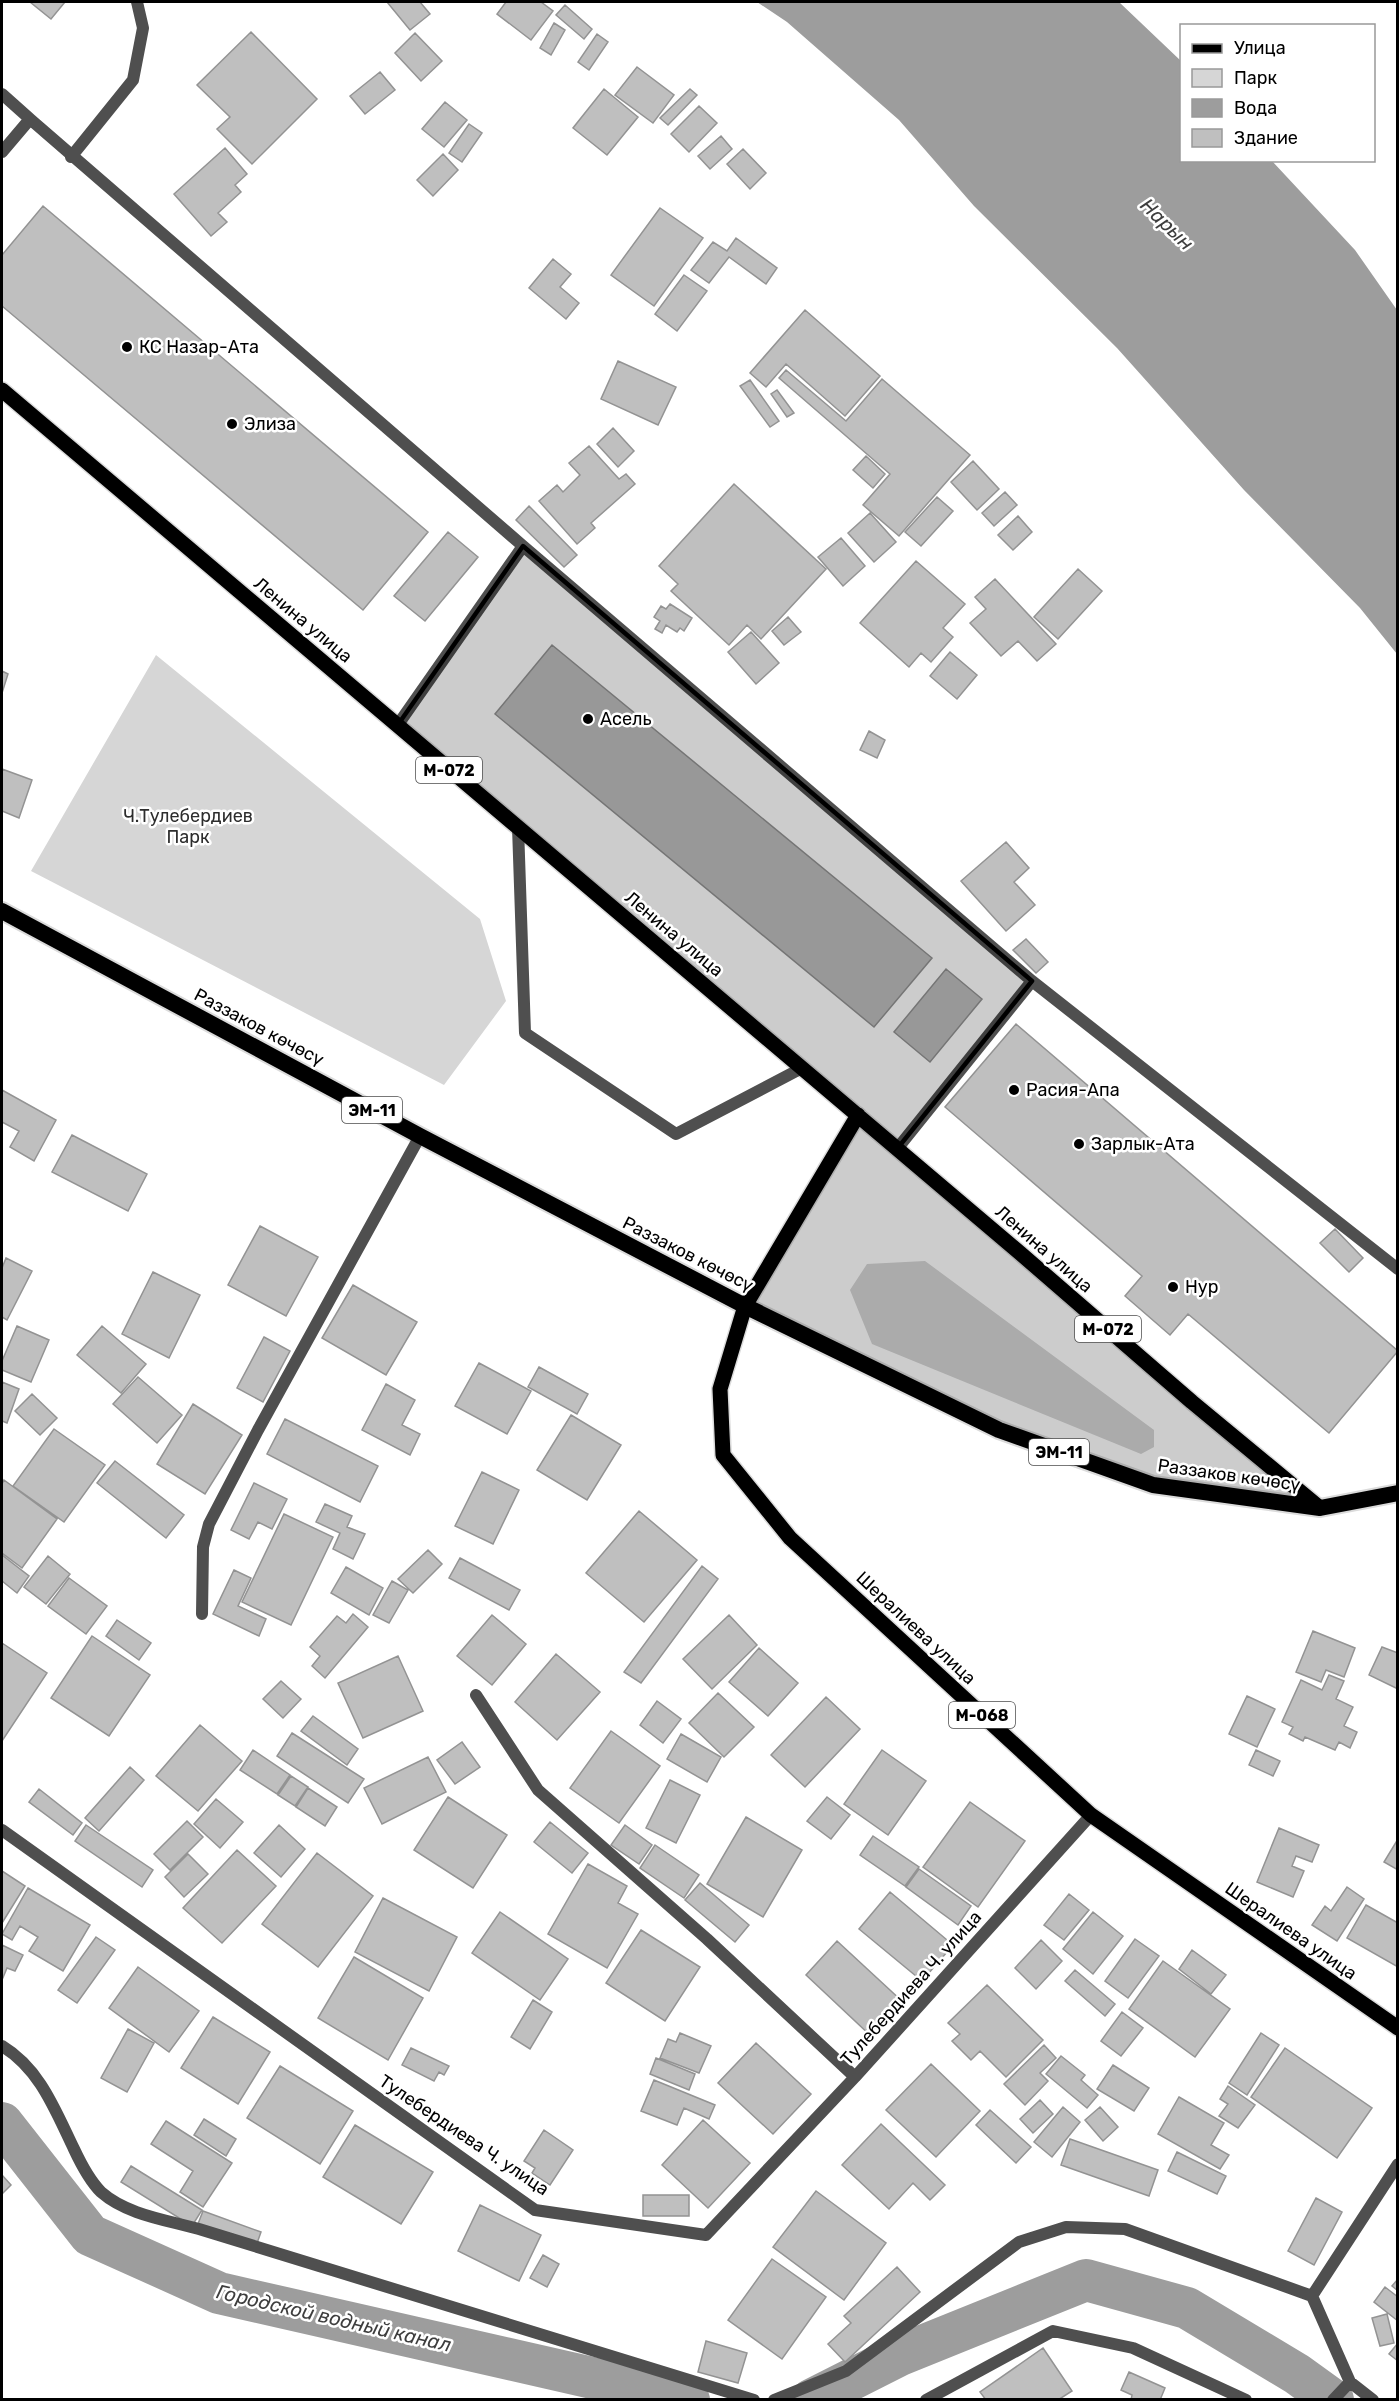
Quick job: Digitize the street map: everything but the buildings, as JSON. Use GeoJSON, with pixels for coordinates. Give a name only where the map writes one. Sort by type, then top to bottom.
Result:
{"type":"FeatureCollection","features":[{"type":"Feature","properties":{"kind":"highway","name":"Раззаков көчөсү"},"geometry":{"type":"LineString","coordinates":[[2,910],[420,1136],[745,1306],[999,1430],[1153,1485],[1320,1508],[1398,1493]]}},
{"type":"Feature","properties":{"kind":"main road","name":"Ленина улица"},"geometry":{"type":"LineString","coordinates":[[2,390],[1192,1402],[1320,1508]]}},
{"type":"Feature","properties":{"kind":"main road","name":"Шералиева улица"},"geometry":{"type":"LineString","coordinates":[[858,1116],[745,1306],[720,1389],[723,1455],[790,1538],[1091,1815],[1398,2028]]}},
{"type":"Feature","properties":{"kind":"street"},"geometry":{"type":"LineString","coordinates":[[71,156],[133,80],[143,28],[137,2]]}},
{"type":"Feature","properties":{"kind":"street"},"geometry":{"type":"LineString","coordinates":[[2,94],[523,546],[1032,981],[1398,1269]]}},
{"type":"Feature","properties":{"kind":"street"},"geometry":{"type":"LineString","coordinates":[[2,152],[30,119]]}},
{"type":"Feature","properties":{"kind":"street"},"geometry":{"type":"LineString","coordinates":[[397,726],[523,546]]}},
{"type":"Feature","properties":{"kind":"street"},"geometry":{"type":"LineString","coordinates":[[518,827],[525,1033],[676,1134],[802,1068]]}},
{"type":"Feature","properties":{"kind":"street"},"geometry":{"type":"LineString","coordinates":[[897,1149],[1032,981]]}},
{"type":"Feature","properties":{"kind":"street"},"geometry":{"type":"LineString","coordinates":[[202,1614],[203,1547],[209,1524],[258,1430],[420,1136]]}},
{"type":"Feature","properties":{"kind":"street"},"geometry":{"type":"LineString","coordinates":[[476,1695],[538,1790],[707,1939],[855,2077]]}},
{"type":"Feature","properties":{"kind":"street","name":"Тулебердиева Ч. улица"},"geometry":{"type":"LineString","coordinates":[[2,1830],[535,2210],[706,2235],[855,2077],[1091,1815]]}},
{"type":"Feature","properties":{"kind":"street"},"geometry":{"type":"LineString","coordinates":[[2,2046],[30,2069],[46,2090],[83,2168],[102,2192],[133,2211],[754,2400]]}},
{"type":"Feature","properties":{"kind":"street"},"geometry":{"type":"LineString","coordinates":[[1312,2296],[1398,2164]]}},
{"type":"Feature","properties":{"kind":"street"},"geometry":{"type":"LineString","coordinates":[[774,2400],[846,2371],[1019,2242],[1066,2227],[1125,2229],[1312,2296],[1350,2382],[1373,2400]]}},
{"type":"Feature","properties":{"kind":"street"},"geometry":{"type":"LineString","coordinates":[[926,2400],[1053,2331],[1133,2348],[1246,2400]]}},
{"type":"Feature","properties":{"kind":"street"},"geometry":{"type":"LineString","coordinates":[[1333,2400],[1350,2382]]}},
{"type":"Feature","properties":{"kind":"highlighted area"},"geometry":{"type":"Polygon","coordinates":[[[523,546],[1032,981],[897,1149],[1320,1508],[1153,1485],[999,1430],[745,1306],[858,1115],[397,726],[523,546]]]}},
{"type":"Feature","properties":{"kind":"green space","name":"Ч.Тулебердиев Парк"},"geometry":{"type":"Polygon","coordinates":[[[156,655],[480,919],[506,1001],[444,1085],[31,871],[156,655]]]}},
{"type":"Feature","properties":{"kind":"green space"},"geometry":{"type":"Polygon","coordinates":[[[925,1261],[1154,1430],[1154,1447],[1141,1454],[872,1344],[850,1290],[867,1264],[925,1261]]]}},
{"type":"Feature","properties":{"kind":"water","name":"Нарын"},"geometry":{"type":"Polygon","coordinates":[[[757,2],[1119,2],[1180,60],[1180,162],[1273,162],[1355,250],[1397,310],[1397,654],[1360,608],[1244,490],[1117,348],[974,206],[899,120],[787,22],[757,2]]]}},
{"type":"Feature","properties":{"kind":"waterway","name":"Городской водный канал"},"geometry":{"type":"LineString","coordinates":[[2,2123],[90,2235],[219,2293],[689,2400]]}},
{"type":"Feature","properties":{"kind":"waterway","name":"Городской водный канал"},"geometry":{"type":"LineString","coordinates":[[811,2400],[900,2355],[1086,2280],[1187,2308],[1297,2374],[1333,2400]]}},
{"type":"Feature","properties":{"kind":"place","name":"КС Назар-Ата"},"geometry":{"type":"Point","coordinates":[127,347]}},
{"type":"Feature","properties":{"kind":"place","name":"Элиза"},"geometry":{"type":"Point","coordinates":[232,424]}},
{"type":"Feature","properties":{"kind":"place","name":"Асель"},"geometry":{"type":"Point","coordinates":[588,719]}},
{"type":"Feature","properties":{"kind":"place","name":"Расия-Апа"},"geometry":{"type":"Point","coordinates":[1014,1090]}},
{"type":"Feature","properties":{"kind":"place","name":"Зарлык-Ата"},"geometry":{"type":"Point","coordinates":[1079,1144]}},
{"type":"Feature","properties":{"kind":"place","name":"Нур"},"geometry":{"type":"Point","coordinates":[1173,1287]}}]}
